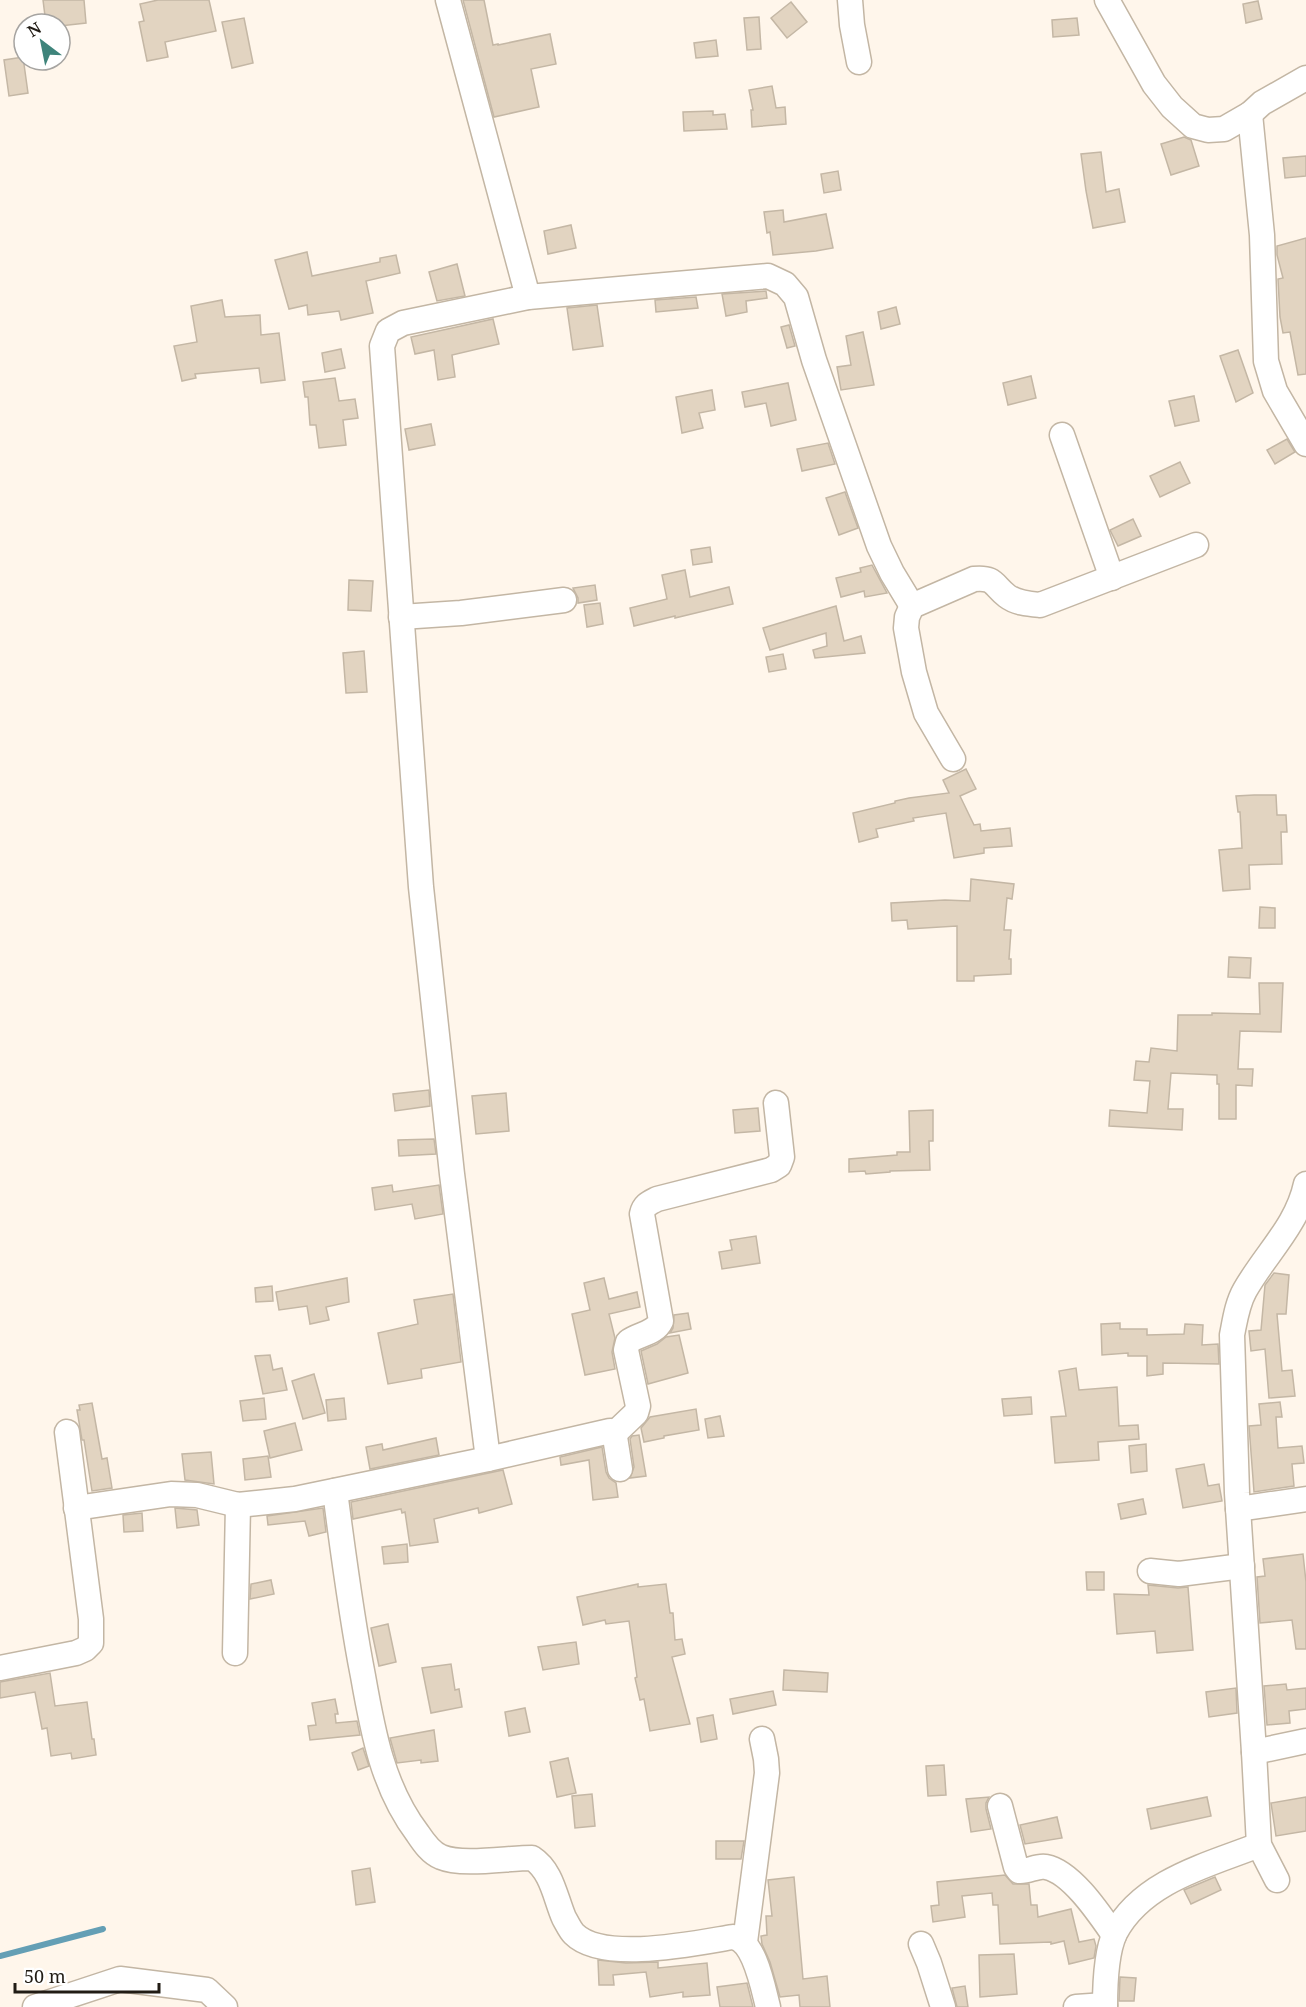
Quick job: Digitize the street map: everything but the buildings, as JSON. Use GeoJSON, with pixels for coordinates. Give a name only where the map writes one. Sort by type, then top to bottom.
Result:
{"type":"FeatureCollection","features":[{"type":"Feature","properties":{"kind":"street"},"geometry":{"type":"LineString","coordinates":[[448,0],[528,297]]}},
{"type":"Feature","properties":{"kind":"street"},"geometry":{"type":"LineString","coordinates":[[849,0],[859,62]]}},
{"type":"Feature","properties":{"kind":"street"},"geometry":{"type":"LineString","coordinates":[[1107,0],[1154,84],[1172,107],[1194,126],[1208,130],[1224,129],[1250,114],[1262,103],[1306,78]]}},
{"type":"Feature","properties":{"kind":"street"},"geometry":{"type":"LineString","coordinates":[[1250,114],[1262,235],[1266,361],[1275,391],[1306,444]]}},
{"type":"Feature","properties":{"kind":"street"},"geometry":{"type":"LineString","coordinates":[[488,1460],[452,1174],[421,886],[382,346],[388,332],[404,323],[528,297],[768,276],[785,284],[796,297],[814,360],[879,546],[912,606]]}},
{"type":"Feature","properties":{"kind":"street"},"geometry":{"type":"LineString","coordinates":[[1062,435],[1112,578]]}},
{"type":"Feature","properties":{"kind":"street"},"geometry":{"type":"LineString","coordinates":[[953,759],[926,713],[914,672],[906,628],[907,617],[912,606],[974,579],[984,578],[994,582],[1008,597],[1024,604],[1040,605],[1196,545]]}},
{"type":"Feature","properties":{"kind":"street"},"geometry":{"type":"LineString","coordinates":[[401,617],[461,613],[564,600]]}},
{"type":"Feature","properties":{"kind":"street"},"geometry":{"type":"LineString","coordinates":[[614,1434],[636,1413],[638,1406],[626,1350],[628,1342],[653,1330],[661,1321],[642,1214],[643,1208],[657,1200],[771,1170],[779,1165],[782,1157],[776,1103]]}},
{"type":"Feature","properties":{"kind":"street"},"geometry":{"type":"LineString","coordinates":[[1277,1880],[1259,1845],[1238,1509],[1232,1335],[1236,1312],[1244,1292],[1298,1212],[1306,1184]]}},
{"type":"Feature","properties":{"kind":"street"},"geometry":{"type":"LineString","coordinates":[[76,1508],[171,1494],[187,1494],[238,1505],[295,1498],[488,1460],[610,1431],[614,1434]]}},
{"type":"Feature","properties":{"kind":"street"},"geometry":{"type":"LineString","coordinates":[[0,1668],[76,1653],[91,1643],[92,1619],[67,1432]]}},
{"type":"Feature","properties":{"kind":"street"},"geometry":{"type":"LineString","coordinates":[[614,1434],[620,1469]]}},
{"type":"Feature","properties":{"kind":"street"},"geometry":{"type":"LineString","coordinates":[[335,1491],[353,1625],[374,1739],[390,1787],[406,1818],[427,1846],[439,1856],[457,1861],[531,1858],[539,1863],[548,1874],[566,1921],[574,1934],[588,1942],[614,1949],[661,1948],[733,1937],[745,1942]]}},
{"type":"Feature","properties":{"kind":"street"},"geometry":{"type":"LineString","coordinates":[[1238,1509],[1306,1499]]}},
{"type":"Feature","properties":{"kind":"street"},"geometry":{"type":"LineString","coordinates":[[235,1653],[238,1505]]}},
{"type":"Feature","properties":{"kind":"street"},"geometry":{"type":"LineString","coordinates":[[1150,1571],[1179,1574],[1242,1566]]}},
{"type":"Feature","properties":{"kind":"street"},"geometry":{"type":"LineString","coordinates":[[762,1739],[766,1759],[766,1782],[745,1942],[760,1976],[768,2007]]}},
{"type":"Feature","properties":{"kind":"street"},"geometry":{"type":"LineString","coordinates":[[1254,1752],[1306,1741]]}},
{"type":"Feature","properties":{"kind":"street"},"geometry":{"type":"LineString","coordinates":[[1000,1806],[1016,1868],[1023,1871],[1040,1866],[1058,1871],[1078,1889],[1114,1935]]}},
{"type":"Feature","properties":{"kind":"street"},"geometry":{"type":"LineString","coordinates":[[1076,2007],[1105,2006],[1107,1967],[1114,1935],[1126,1917],[1150,1892],[1193,1870],[1259,1845]]}},
{"type":"Feature","properties":{"kind":"street"},"geometry":{"type":"LineString","coordinates":[[921,1944],[943,2007]]}},
{"type":"Feature","properties":{"kind":"street"},"geometry":{"type":"LineString","coordinates":[[35,2007],[120,1979],[207,1990],[225,2007]]}},
{"type":"Feature","properties":{"kind":"waterway"},"geometry":{"type":"LineString","coordinates":[[0,1956],[103,1929]]}}]}
